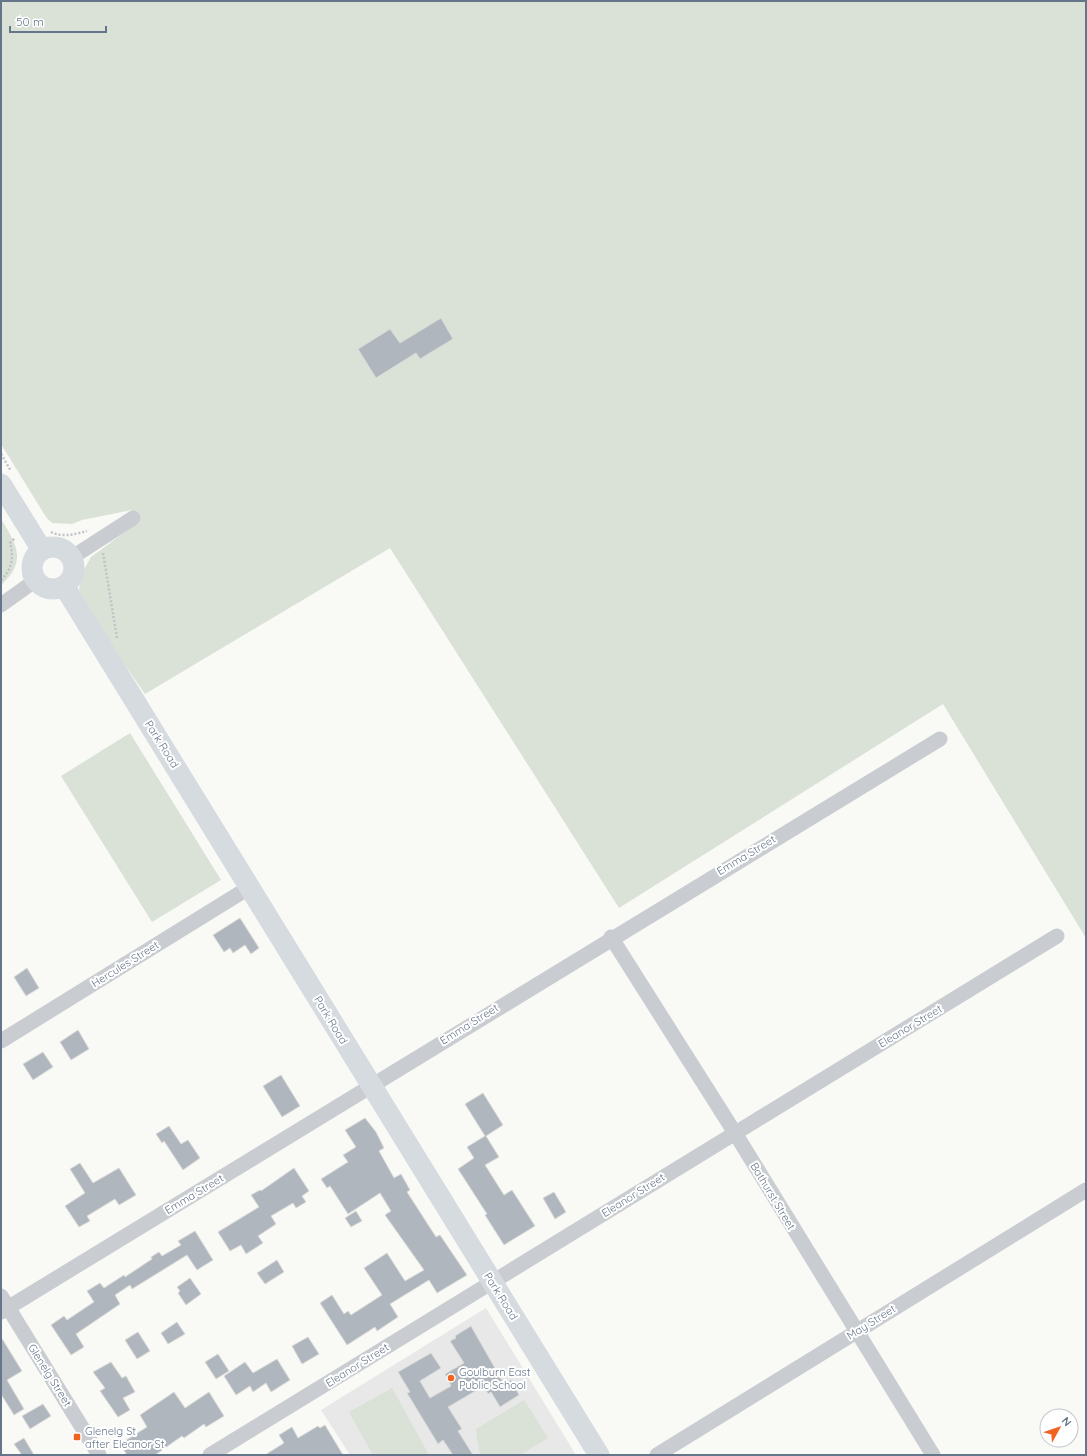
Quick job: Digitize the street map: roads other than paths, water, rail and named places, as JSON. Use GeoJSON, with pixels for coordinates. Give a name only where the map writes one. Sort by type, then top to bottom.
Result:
{"type":"FeatureCollection","features":[{"type":"Feature","properties":{"kind":"street"},"geometry":{"type":"LineString","coordinates":[[1,484],[42,550]]}},
{"type":"Feature","properties":{"kind":"street"},"geometry":{"type":"LineString","coordinates":[[71,558],[133,518]]}},
{"type":"Feature","properties":{"kind":"street"},"geometry":{"type":"LineString","coordinates":[[58,548],[63,550],[71,558],[74,571],[70,580],[64,586],[58,588],[48,588],[36,580],[33,574],[33,564],[38,554],[42,550],[58,548]]}},
{"type":"Feature","properties":{"kind":"street"},"geometry":{"type":"LineString","coordinates":[[1,605],[36,580]]}},
{"type":"Feature","properties":{"kind":"street","name":"Park Road"},"geometry":{"type":"LineString","coordinates":[[64,586],[599,1455]]}},
{"type":"Feature","properties":{"kind":"street","name":"Emma Street"},"geometry":{"type":"LineString","coordinates":[[3,1305],[371,1085],[611,937],[940,739]]}},
{"type":"Feature","properties":{"kind":"street","name":"Hercules Street"},"geometry":{"type":"LineString","coordinates":[[1,1041],[250,887]]}},
{"type":"Feature","properties":{"kind":"street","name":"Eleanor Street"},"geometry":{"type":"LineString","coordinates":[[210,1455],[1057,936]]}},
{"type":"Feature","properties":{"kind":"street","name":"Bathurst Street"},"geometry":{"type":"LineString","coordinates":[[611,937],[735,1132],[795,1232],[858,1330],[933,1455]]}},
{"type":"Feature","properties":{"kind":"street","name":"May Street"},"geometry":{"type":"LineString","coordinates":[[657,1455],[1086,1190]]}},
{"type":"Feature","properties":{"kind":"street","name":"Glenelg Street"},"geometry":{"type":"LineString","coordinates":[[3,1305],[99,1455]]}},
{"type":"Feature","properties":{"kind":"place","name":"Goulburn East Public School"},"geometry":{"type":"Point","coordinates":[451,1378]}},
{"type":"Feature","properties":{"kind":"place","name":"Glenelg St after Eleanor St"},"geometry":{"type":"Point","coordinates":[77,1437]}}]}
